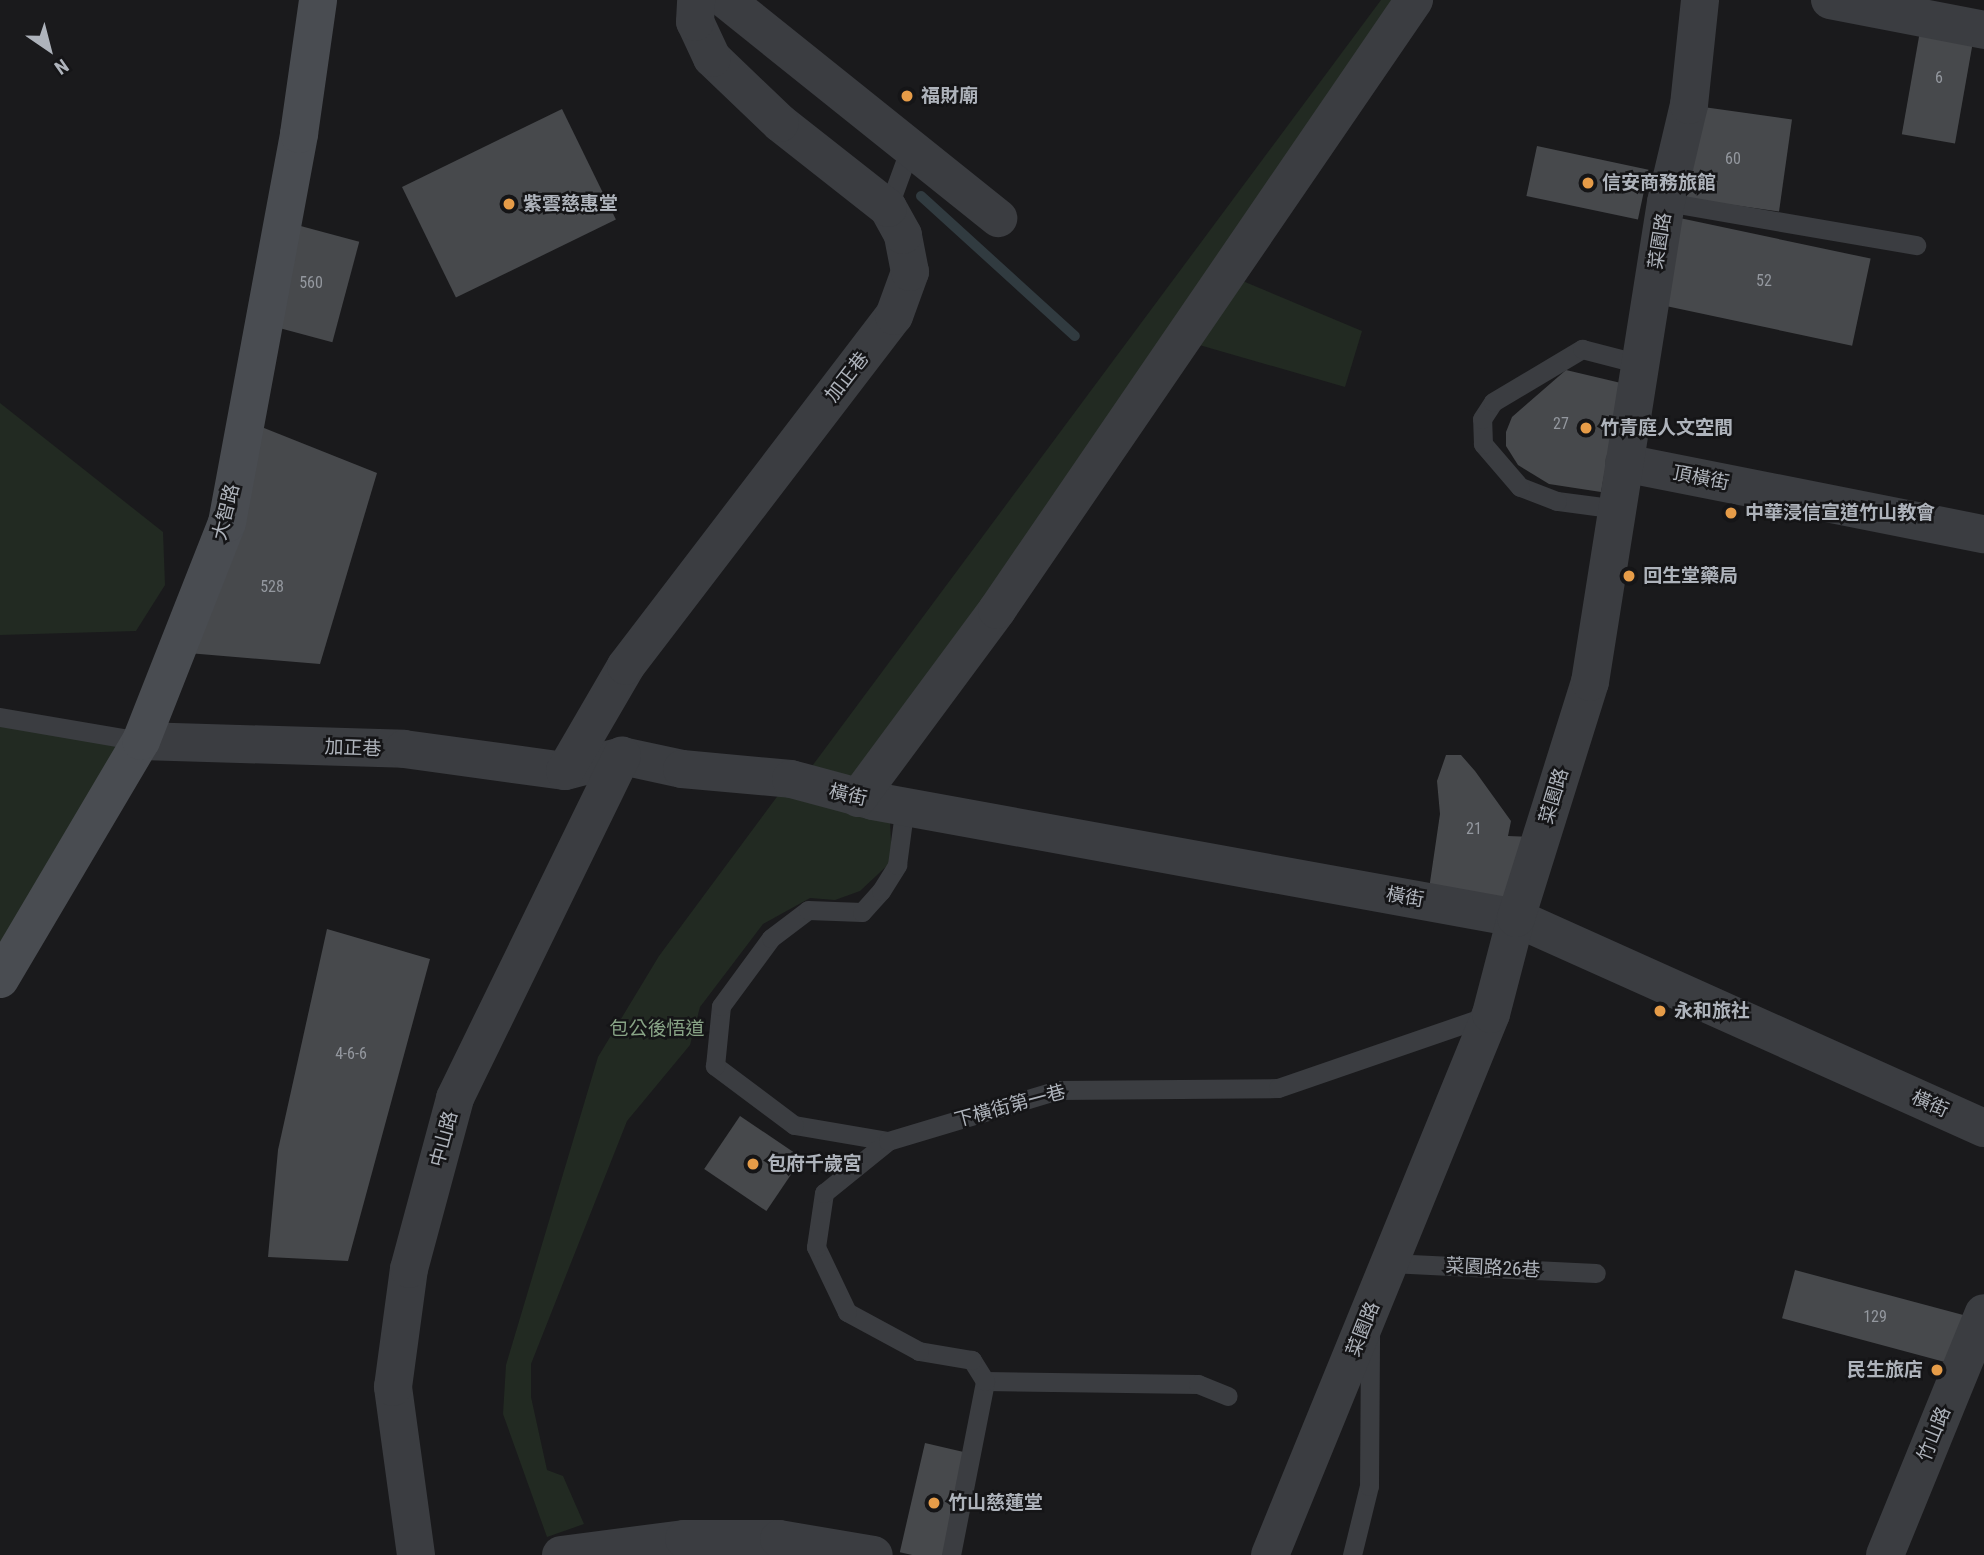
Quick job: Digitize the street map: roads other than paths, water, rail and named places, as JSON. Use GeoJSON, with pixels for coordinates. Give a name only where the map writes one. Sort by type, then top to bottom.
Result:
{"type":"FeatureCollection","features":[{"type":"Feature","properties":{"kind":"street","name":"大智路"},"geometry":{"type":"LineString","coordinates":[[0,979],[141,741],[228,523],[299,134],[318,0]]}},
{"type":"Feature","properties":{"kind":"street","name":"加正巷"},"geometry":{"type":"LineString","coordinates":[[565,771],[626,666],[894,316],[910,272],[903,235],[888,208],[779,123],[712,58],[695,22],[696,0]]}},
{"type":"Feature","properties":{"kind":"street"},"geometry":{"type":"LineString","coordinates":[[858,798],[1004,598],[1414,0]]}},
{"type":"Feature","properties":{"kind":"street","name":"菜園路"},"geometry":{"type":"LineString","coordinates":[[1270,1555],[1491,1014],[1516,918],[1590,682],[1666,202],[1689,105],[1700,0]]}},
{"type":"Feature","properties":{"kind":"street"},"geometry":{"type":"LineString","coordinates":[[1830,0],[1984,30]]}},
{"type":"Feature","properties":{"kind":"street"},"geometry":{"type":"LineString","coordinates":[[733,2],[998,218]]}},
{"type":"Feature","properties":{"kind":"street","name":"頂橫街"},"geometry":{"type":"LineString","coordinates":[[1624,463],[1984,534]]}},
{"type":"Feature","properties":{"kind":"street","name":"加正巷"},"geometry":{"type":"LineString","coordinates":[[141,741],[404,749],[565,771],[622,756]]}},
{"type":"Feature","properties":{"kind":"street","name":"橫街"},"geometry":{"type":"LineString","coordinates":[[622,756],[682,769],[791,779],[858,798],[1516,918],[1984,1128]]}},
{"type":"Feature","properties":{"kind":"street","name":"中山路"},"geometry":{"type":"LineString","coordinates":[[416,1555],[394,1387],[409,1269],[455,1098],[622,756]]}},
{"type":"Feature","properties":{"kind":"street","name":"竹山路"},"geometry":{"type":"LineString","coordinates":[[1885,1555],[1984,1313]]}},
{"type":"Feature","properties":{"kind":"street"},"geometry":{"type":"LineString","coordinates":[[561,1555],[684,1539],[779,1539],[874,1555]]}},
{"type":"Feature","properties":{"kind":"lane"},"geometry":{"type":"LineString","coordinates":[[888,208],[910,148]]}},
{"type":"Feature","properties":{"kind":"lane"},"geometry":{"type":"LineString","coordinates":[[1666,202],[1916,245]]}},
{"type":"Feature","properties":{"kind":"lane"},"geometry":{"type":"LineString","coordinates":[[1618,509],[1557,501],[1520,487],[1483,444],[1482,419],[1493,402],[1582,349],[1640,364]]}},
{"type":"Feature","properties":{"kind":"lane"},"geometry":{"type":"LineString","coordinates":[[0,718],[141,741]]}},
{"type":"Feature","properties":{"kind":"lane"},"geometry":{"type":"LineString","coordinates":[[888,1141],[794,1125],[715,1066],[721,1006],[771,937],[808,910],[862,912],[881,891],[897,865],[905,805]]}},
{"type":"Feature","properties":{"kind":"lane","name":"下橫街第一巷"},"geometry":{"type":"LineString","coordinates":[[985,1381],[972,1360],[919,1351],[847,1312],[816,1247],[824,1192],[888,1141],[1058,1090],[1278,1088],[1491,1014]]}},
{"type":"Feature","properties":{"kind":"lane","name":"菜園路26巷"},"geometry":{"type":"LineString","coordinates":[[1390,1263],[1596,1273]]}},
{"type":"Feature","properties":{"kind":"lane"},"geometry":{"type":"LineString","coordinates":[[1352,1555],[1369,1486],[1370,1310]]}},
{"type":"Feature","properties":{"kind":"lane"},"geometry":{"type":"LineString","coordinates":[[951,1555],[985,1381],[1198,1384],[1228,1396]]}},
{"type":"Feature","properties":{"kind":"waterway"},"geometry":{"type":"LineString","coordinates":[[921,196],[1075,336]]}},
{"type":"Feature","properties":{"kind":"place","name":"福財廟"},"geometry":{"type":"Point","coordinates":[907,96]}},
{"type":"Feature","properties":{"kind":"place","name":"信安商務旅館"},"geometry":{"type":"Point","coordinates":[1588,183]}},
{"type":"Feature","properties":{"kind":"place","name":"紫雲慈惠堂"},"geometry":{"type":"Point","coordinates":[509,204]}},
{"type":"Feature","properties":{"kind":"place","name":"竹青庭人文空間"},"geometry":{"type":"Point","coordinates":[1586,428]}},
{"type":"Feature","properties":{"kind":"place","name":"中華浸信宣道竹山教會"},"geometry":{"type":"Point","coordinates":[1731,513]}},
{"type":"Feature","properties":{"kind":"place","name":"回生堂藥局"},"geometry":{"type":"Point","coordinates":[1629,576]}},
{"type":"Feature","properties":{"kind":"place","name":"永和旅社"},"geometry":{"type":"Point","coordinates":[1660,1011]}},
{"type":"Feature","properties":{"kind":"place","name":"包府千歲宮"},"geometry":{"type":"Point","coordinates":[753,1164]}},
{"type":"Feature","properties":{"kind":"place","name":"民生旅店"},"geometry":{"type":"Point","coordinates":[1937,1370]}},
{"type":"Feature","properties":{"kind":"place","name":"竹山慈蓮堂"},"geometry":{"type":"Point","coordinates":[934,1503]}},
{"type":"Feature","properties":{"kind":"park label","name":"包公後悟道"},"geometry":{"type":"Point","coordinates":[657,1029]}}]}
